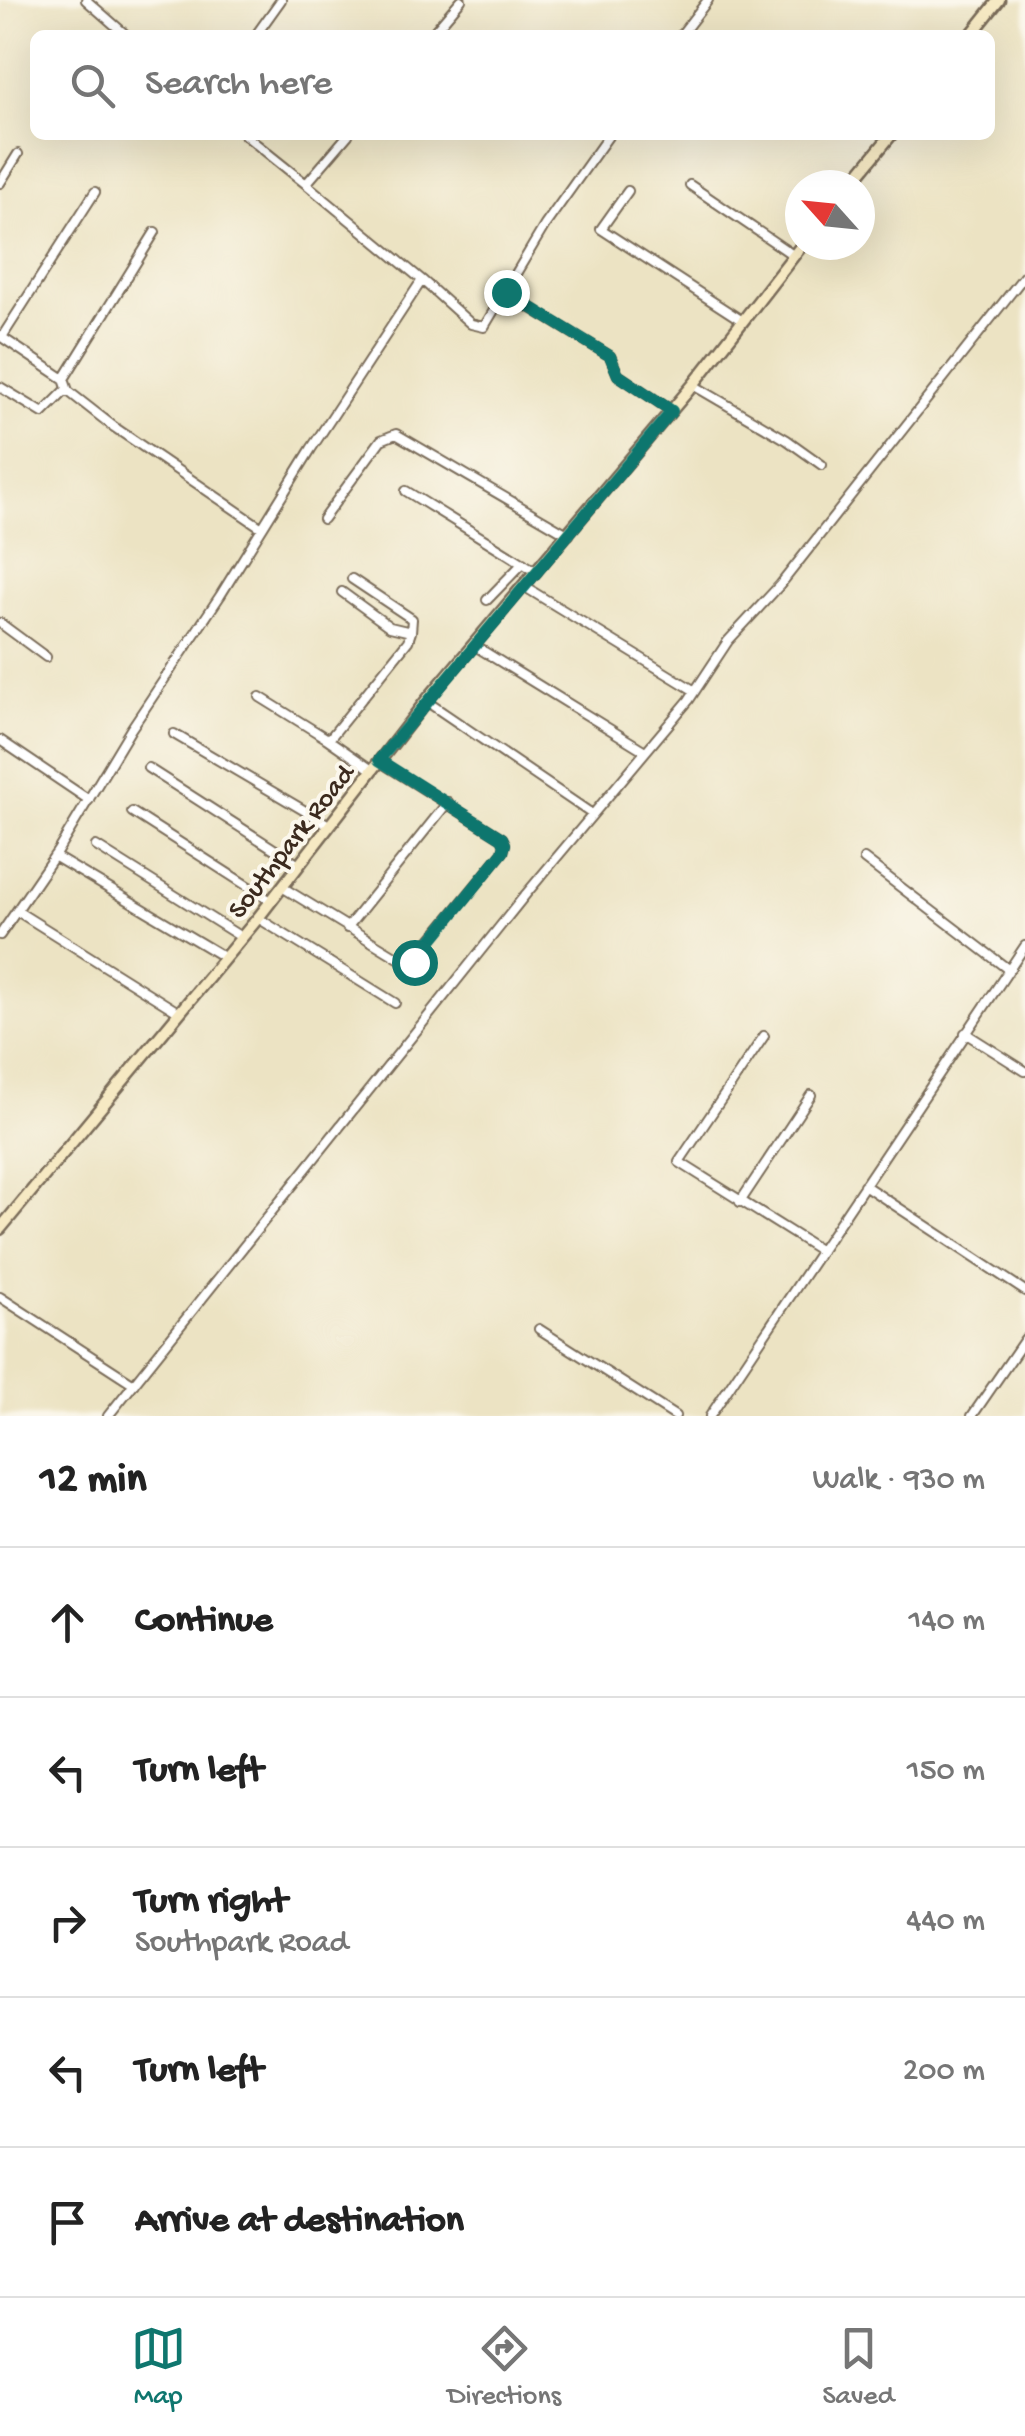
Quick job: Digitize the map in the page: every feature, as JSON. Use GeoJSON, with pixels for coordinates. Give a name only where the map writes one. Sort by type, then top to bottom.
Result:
{"type":"FeatureCollection","features":[{"type":"Feature","properties":{"kind":"street"},"geometry":{"type":"LineString","coordinates":[[86,0],[120,30]]}},
{"type":"Feature","properties":{"kind":"street"},"geometry":{"type":"LineString","coordinates":[[259,30],[280,0]]}},
{"type":"Feature","properties":{"kind":"street"},"geometry":{"type":"LineString","coordinates":[[435,30],[461,0]]}},
{"type":"Feature","properties":{"kind":"street"},"geometry":{"type":"LineString","coordinates":[[686,30],[708,0]]}},
{"type":"Feature","properties":{"kind":"street"},"geometry":{"type":"LineString","coordinates":[[975,30],[998,0]]}},
{"type":"Feature","properties":{"kind":"street"},"geometry":{"type":"LineString","coordinates":[[251,140],[478,328],[488,322],[545,225],[605,140]]}},
{"type":"Feature","properties":{"kind":"street"},"geometry":{"type":"LineString","coordinates":[[306,184],[344,140]]}},
{"type":"Feature","properties":{"kind":"street"},"geometry":{"type":"LineString","coordinates":[[862,170],[886,140]]}},
{"type":"Feature","properties":{"kind":"street"},"geometry":{"type":"LineString","coordinates":[[0,184],[18,154]]}},
{"type":"Feature","properties":{"kind":"street"},"geometry":{"type":"LineString","coordinates":[[690,184],[785,249]]}},
{"type":"Feature","properties":{"kind":"street"},"geometry":{"type":"LineString","coordinates":[[94,192],[1,336],[64,379],[67,389],[114,427],[262,528]]}},
{"type":"Feature","properties":{"kind":"street"},"geometry":{"type":"LineString","coordinates":[[628,192],[600,229],[741,320]]}},
{"type":"Feature","properties":{"kind":"street"},"geometry":{"type":"LineString","coordinates":[[64,379],[155,232]]}},
{"type":"Feature","properties":{"kind":"street","name":"Southpark Road"},"geometry":{"type":"LineString","coordinates":[[0,1229],[258,918],[426,701],[672,411],[790,260]]}},
{"type":"Feature","properties":{"kind":"street"},"geometry":{"type":"LineString","coordinates":[[112,1414],[1025,275]]}},
{"type":"Feature","properties":{"kind":"street"},"geometry":{"type":"LineString","coordinates":[[0,935],[422,280]]}},
{"type":"Feature","properties":{"kind":"street"},"geometry":{"type":"LineString","coordinates":[[506,292],[610,356],[618,375],[672,411]]}},
{"type":"Feature","properties":{"kind":"street"},"geometry":{"type":"LineString","coordinates":[[693,385],[822,465]]}},
{"type":"Feature","properties":{"kind":"street"},"geometry":{"type":"LineString","coordinates":[[1,389],[43,413],[67,389]]}},
{"type":"Feature","properties":{"kind":"street"},"geometry":{"type":"LineString","coordinates":[[324,520],[382,440],[396,434],[568,536]]}},
{"type":"Feature","properties":{"kind":"street"},"geometry":{"type":"LineString","coordinates":[[406,491],[538,572]]}},
{"type":"Feature","properties":{"kind":"street"},"geometry":{"type":"LineString","coordinates":[[488,600],[522,563]]}},
{"type":"Feature","properties":{"kind":"street"},"geometry":{"type":"LineString","coordinates":[[326,738],[331,737],[408,642],[411,632],[412,619],[352,579]]}},
{"type":"Feature","properties":{"kind":"street"},"geometry":{"type":"LineString","coordinates":[[525,587],[694,691]]}},
{"type":"Feature","properties":{"kind":"street"},"geometry":{"type":"LineString","coordinates":[[342,592],[390,627],[411,632]]}},
{"type":"Feature","properties":{"kind":"street"},"geometry":{"type":"LineString","coordinates":[[0,623],[46,657]]}},
{"type":"Feature","properties":{"kind":"street"},"geometry":{"type":"LineString","coordinates":[[475,646],[645,751]]}},
{"type":"Feature","properties":{"kind":"street"},"geometry":{"type":"LineString","coordinates":[[260,697],[376,766],[448,802],[502,838],[505,844],[503,852],[410,964],[282,887]]}},
{"type":"Feature","properties":{"kind":"street"},"geometry":{"type":"LineString","coordinates":[[426,701],[592,814]]}},
{"type":"Feature","properties":{"kind":"street"},"geometry":{"type":"LineString","coordinates":[[174,734],[329,826]]}},
{"type":"Feature","properties":{"kind":"street"},"geometry":{"type":"LineString","coordinates":[[0,740],[89,800]]}},
{"type":"Feature","properties":{"kind":"street"},"geometry":{"type":"LineString","coordinates":[[148,768],[299,865]]}},
{"type":"Feature","properties":{"kind":"street"},"geometry":{"type":"LineString","coordinates":[[347,928],[448,802]]}},
{"type":"Feature","properties":{"kind":"street"},"geometry":{"type":"LineString","coordinates":[[132,812],[271,901]]}},
{"type":"Feature","properties":{"kind":"street"},"geometry":{"type":"LineString","coordinates":[[96,846],[242,937]]}},
{"type":"Feature","properties":{"kind":"street"},"geometry":{"type":"LineString","coordinates":[[54,856],[224,957]]}},
{"type":"Feature","properties":{"kind":"street"},"geometry":{"type":"LineString","coordinates":[[864,859],[1010,970]]}},
{"type":"Feature","properties":{"kind":"street"},"geometry":{"type":"LineString","coordinates":[[17,912],[178,1012]]}},
{"type":"Feature","properties":{"kind":"street"},"geometry":{"type":"LineString","coordinates":[[258,918],[395,1003]]}},
{"type":"Feature","properties":{"kind":"street"},"geometry":{"type":"LineString","coordinates":[[710,1416],[1025,946]]}},
{"type":"Feature","properties":{"kind":"street"},"geometry":{"type":"LineString","coordinates":[[965,1033],[1025,1071]]}},
{"type":"Feature","properties":{"kind":"street"},"geometry":{"type":"LineString","coordinates":[[764,1036],[679,1162],[821,1252]]}},
{"type":"Feature","properties":{"kind":"street"},"geometry":{"type":"LineString","coordinates":[[740,1202],[811,1095]]}},
{"type":"Feature","properties":{"kind":"street"},"geometry":{"type":"LineString","coordinates":[[864,1185],[1025,1291]]}},
{"type":"Feature","properties":{"kind":"street"},"geometry":{"type":"LineString","coordinates":[[0,1297],[134,1384]]}},
{"type":"Feature","properties":{"kind":"street"},"geometry":{"type":"LineString","coordinates":[[538,1329],[675,1416]]}},
{"type":"Feature","properties":{"kind":"street"},"geometry":{"type":"LineString","coordinates":[[972,1416],[1025,1340]]}},
{"type":"Feature","properties":{"kind":"route"},"geometry":{"type":"LineString","coordinates":[[414,962],[503,852],[505,844],[502,838],[379,760],[672,411],[618,375],[610,356],[506,292]]}}]}
